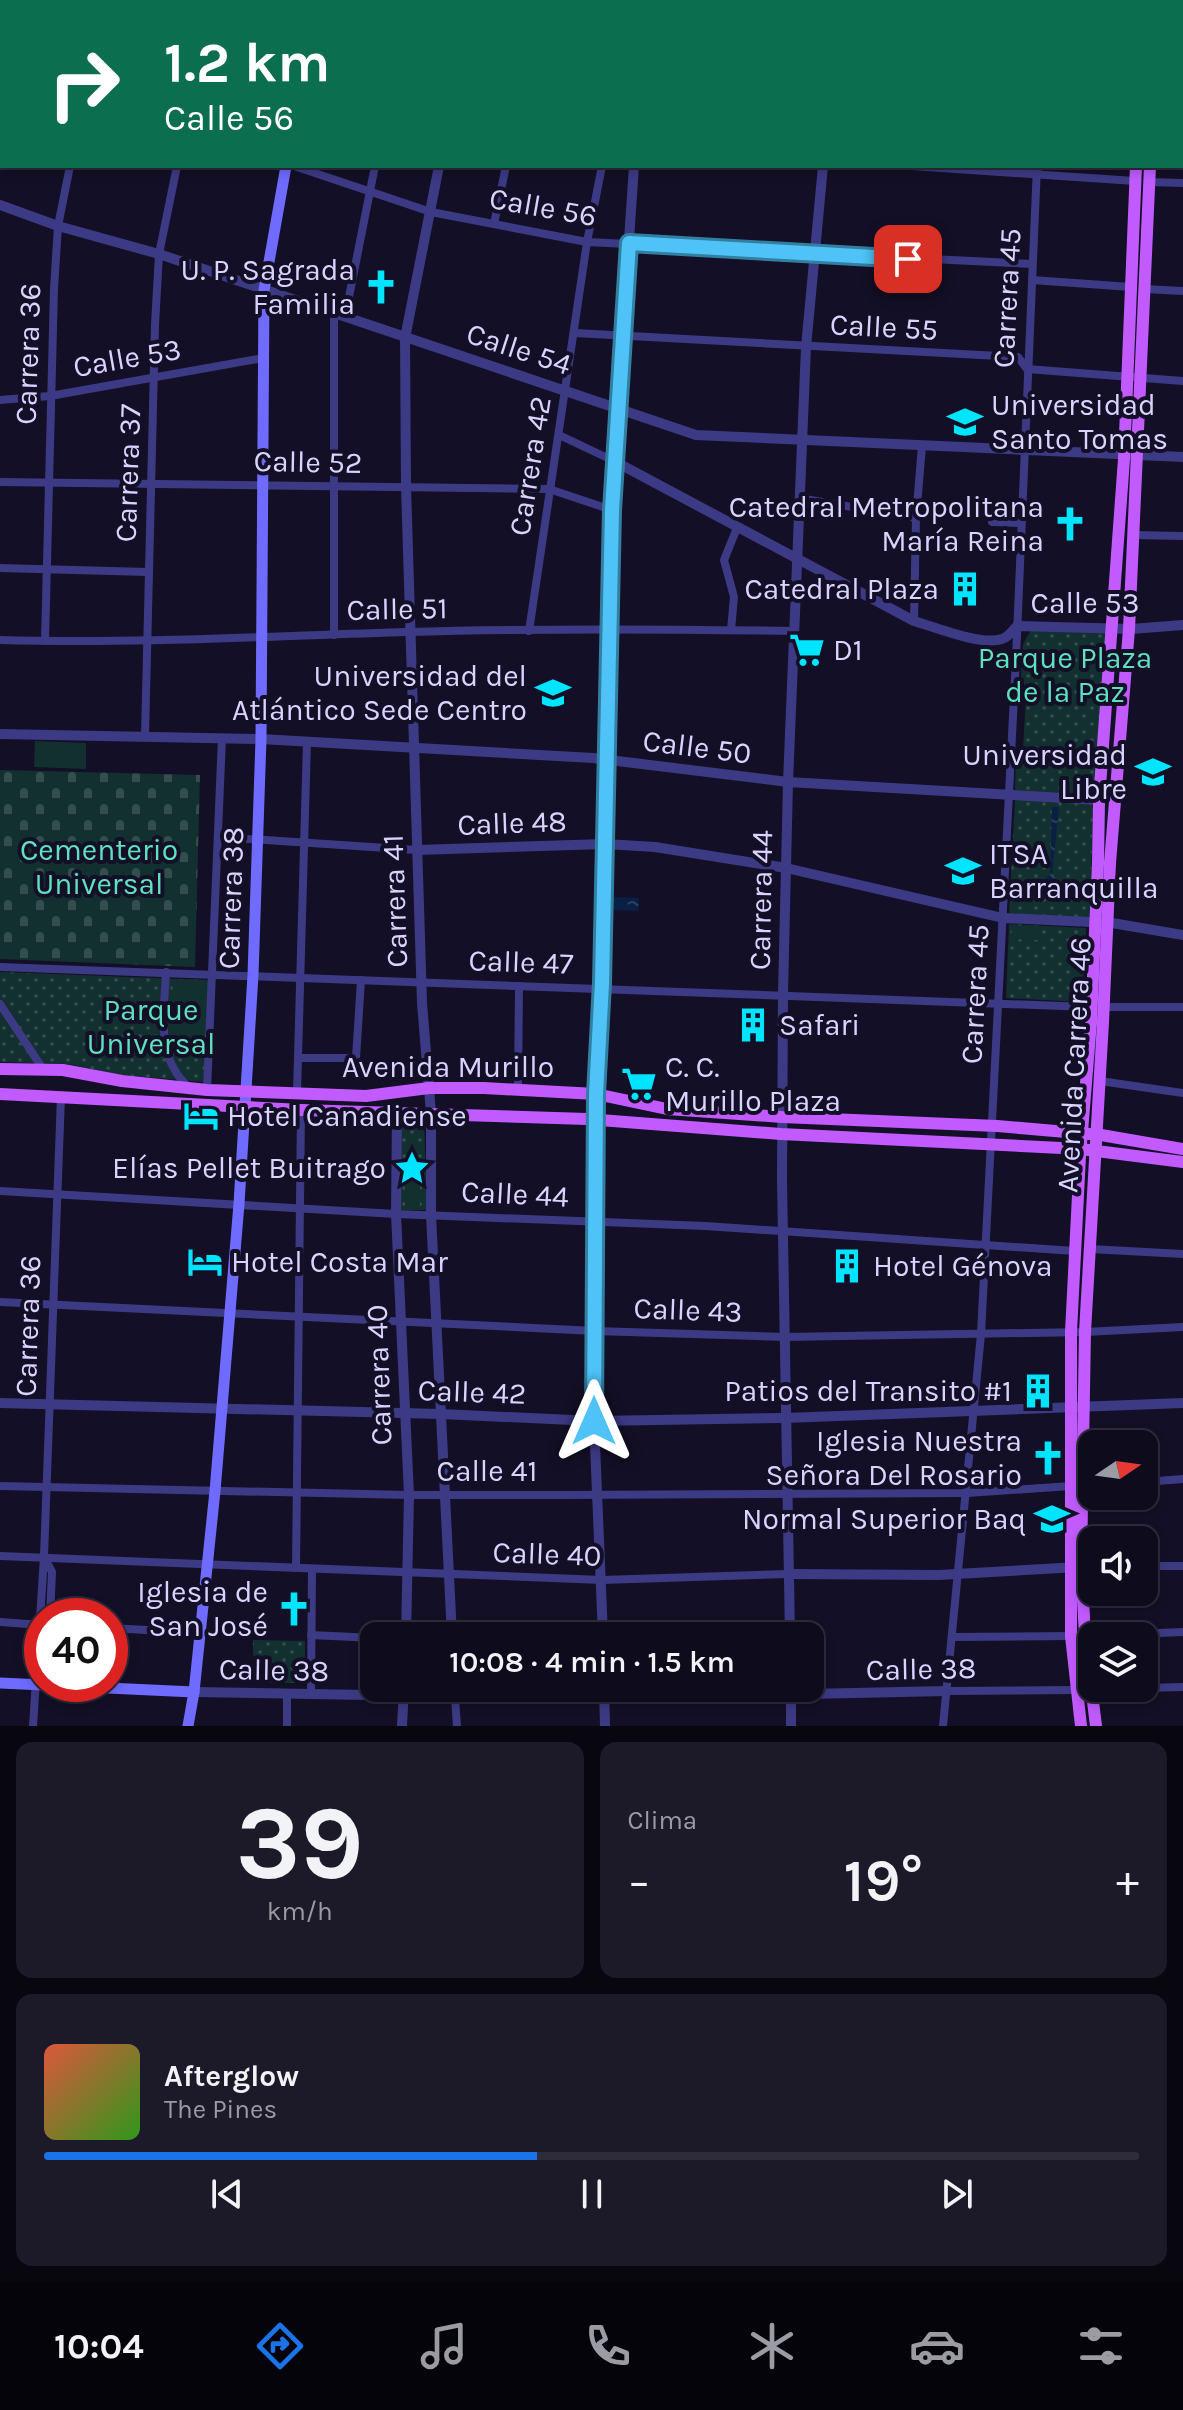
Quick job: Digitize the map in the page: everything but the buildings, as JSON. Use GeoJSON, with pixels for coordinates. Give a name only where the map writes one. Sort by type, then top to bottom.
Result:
{"type":"FeatureCollection","features":[{"type":"Feature","properties":{"kind":"main road","name":"Carrera 38"},"geometry":{"type":"LineString","coordinates":[[188,1726],[208,1565],[239,1204],[253,975],[261,739],[264,290],[286,168]]}},
{"type":"Feature","properties":{"kind":"main road","name":"Avenida Carrera 46"},"geometry":{"type":"LineString","coordinates":[[1104,863],[1098,825],[1099,800],[1130,454],[1142,181],[1137,168]]}},
{"type":"Feature","properties":{"kind":"main road","name":"Avenida Carrera 46"},"geometry":{"type":"LineString","coordinates":[[1142,181],[1149,168]]}},
{"type":"Feature","properties":{"kind":"main road","name":"Avenida Carrera 46"},"geometry":{"type":"LineString","coordinates":[[1078,1430],[1071,1332],[1075,1251],[1083,1119],[1096,1026],[1104,863],[1113,824],[1129,629],[1133,535],[1130,454]]}},
{"type":"Feature","properties":{"kind":"main road","name":"Avenida Carrera 46"},"geometry":{"type":"LineString","coordinates":[[1077,1407],[1085,1332],[1100,1081],[1096,1026]]}},
{"type":"Feature","properties":{"kind":"main road","name":"Avenida Murillo"},"geometry":{"type":"LineString","coordinates":[[0,1069],[63,1070],[122,1081],[207,1090],[366,1096],[429,1088],[596,1094],[667,1109],[1097,1134],[1183,1149]]}},
{"type":"Feature","properties":{"kind":"main road","name":"Avenida Murillo"},"geometry":{"type":"LineString","coordinates":[[0,1094],[301,1110],[597,1120],[781,1134],[1081,1149],[1183,1162]]}},
{"type":"Feature","properties":{"kind":"main road"},"geometry":{"type":"LineString","coordinates":[[1067,1132],[1077,1127],[1083,1119]]}},
{"type":"Feature","properties":{"kind":"main road","name":"Avenida Carrera 46"},"geometry":{"type":"LineString","coordinates":[[1078,1588],[1071,1636],[1081,1726]]}},
{"type":"Feature","properties":{"kind":"main road","name":"Calle 38"},"geometry":{"type":"LineString","coordinates":[[0,1683],[24,1684]]}},
{"type":"Feature","properties":{"kind":"main road","name":"Calle 38"},"geometry":{"type":"LineString","coordinates":[[128,1689],[194,1692]]}},
{"type":"Feature","properties":{"kind":"main road","name":"Avenida Carrera 46"},"geometry":{"type":"LineString","coordinates":[[1093,1702],[1096,1726]]}},
{"type":"Feature","properties":{"kind":"street","name":"Carrera 36"},"geometry":{"type":"LineString","coordinates":[[45,641],[50,396],[58,226],[70,168]]}},
{"type":"Feature","properties":{"kind":"street","name":"Carrera 37"},"geometry":{"type":"LineString","coordinates":[[145,736],[159,254],[177,168]]}},
{"type":"Feature","properties":{"kind":"street","name":"Calle 56"},"geometry":{"type":"LineString","coordinates":[[300,168],[431,212],[587,242],[1032,264]]}},
{"type":"Feature","properties":{"kind":"street"},"geometry":{"type":"LineString","coordinates":[[334,635],[339,315],[375,168]]}},
{"type":"Feature","properties":{"kind":"street","name":"Carrera 41"},"geometry":{"type":"LineString","coordinates":[[439,168],[405,338],[406,487],[422,984],[431,1113],[431,1215],[451,1622]]}},
{"type":"Feature","properties":{"kind":"street"},"geometry":{"type":"LineString","coordinates":[[494,224],[506,168]]}},
{"type":"Feature","properties":{"kind":"street","name":"Carrera 42"},"geometry":{"type":"LineString","coordinates":[[529,631],[587,242],[602,168]]}},
{"type":"Feature","properties":{"kind":"street"},"geometry":{"type":"LineString","coordinates":[[603,1622],[594,1421],[596,1094],[614,461],[634,168]]}},
{"type":"Feature","properties":{"kind":"street","name":"Carrera 44"},"geometry":{"type":"LineString","coordinates":[[790,1622],[781,1134],[783,994],[788,782],[806,347],[823,168]]}},
{"type":"Feature","properties":{"kind":"street"},"geometry":{"type":"LineString","coordinates":[[962,168],[1183,183]]}},
{"type":"Feature","properties":{"kind":"street","name":"Carrera 45"},"geometry":{"type":"LineString","coordinates":[[943,1726],[981,1334],[1037,171]]}},
{"type":"Feature","properties":{"kind":"street","name":"Calle 54"},"geometry":{"type":"LineString","coordinates":[[3,204],[58,226],[159,254],[696,435],[1183,457]]}},
{"type":"Feature","properties":{"kind":"street"},"geometry":{"type":"LineString","coordinates":[[1032,280],[1183,291]]}},
{"type":"Feature","properties":{"kind":"street","name":"Calle 55"},"geometry":{"type":"LineString","coordinates":[[575,333],[1018,357],[1027,369],[1183,381]]}},
{"type":"Feature","properties":{"kind":"street","name":"Calle 53"},"geometry":{"type":"LineString","coordinates":[[0,400],[50,396],[263,358]]}},
{"type":"Feature","properties":{"kind":"street","name":"Calle 53"},"geometry":{"type":"LineString","coordinates":[[559,435],[614,461],[914,621],[953,633],[994,640],[1008,636],[1017,626],[1129,629],[1183,625]]}},
{"type":"Feature","properties":{"kind":"street"},"geometry":{"type":"LineString","coordinates":[[914,621],[916,518],[922,446]]}},
{"type":"Feature","properties":{"kind":"street","name":"Calle 52"},"geometry":{"type":"LineString","coordinates":[[0,482],[549,489],[612,510]]}},
{"type":"Feature","properties":{"kind":"street"},"geometry":{"type":"LineString","coordinates":[[799,498],[916,518]]}},
{"type":"Feature","properties":{"kind":"street"},"geometry":{"type":"LineString","coordinates":[[992,522],[1021,523]]}},
{"type":"Feature","properties":{"kind":"street"},"geometry":{"type":"LineString","coordinates":[[731,630],[734,597],[724,560],[737,528]]}},
{"type":"Feature","properties":{"kind":"street"},"geometry":{"type":"LineString","coordinates":[[1133,535],[1183,536]]}},
{"type":"Feature","properties":{"kind":"street"},"geometry":{"type":"LineString","coordinates":[[0,568],[148,572]]}},
{"type":"Feature","properties":{"kind":"street","name":"Calle 51"},"geometry":{"type":"LineString","coordinates":[[0,640],[148,642],[411,632],[795,631]]}},
{"type":"Feature","properties":{"kind":"street","name":"Calle 50"},"geometry":{"type":"LineString","coordinates":[[0,734],[261,739],[607,760],[788,782],[1099,800]]}},
{"type":"Feature","properties":{"kind":"street"},"geometry":{"type":"LineString","coordinates":[[207,1090],[222,738]]}},
{"type":"Feature","properties":{"kind":"street"},"geometry":{"type":"LineString","coordinates":[[297,1092],[307,742]]}},
{"type":"Feature","properties":{"kind":"street"},"geometry":{"type":"LineString","coordinates":[[1098,825],[1087,1024],[1107,1026],[1116,849],[1113,824]]}},
{"type":"Feature","properties":{"kind":"street","name":"Calle 48"},"geometry":{"type":"LineString","coordinates":[[218,837],[417,850],[605,844],[655,847],[786,868],[1003,918],[1112,923],[1183,935]]}},
{"type":"Feature","properties":{"kind":"street","name":"Calle 47"},"geometry":{"type":"LineString","coordinates":[[0,967],[1089,1007]]}},
{"type":"Feature","properties":{"kind":"street"},"geometry":{"type":"LineString","coordinates":[[166,972],[164,1045],[174,1070],[191,1089]]}},
{"type":"Feature","properties":{"kind":"street"},"geometry":{"type":"LineString","coordinates":[[298,1058],[356,1058],[361,980]]}},
{"type":"Feature","properties":{"kind":"street"},"geometry":{"type":"LineString","coordinates":[[518,1090],[519,986]]}},
{"type":"Feature","properties":{"kind":"street"},"geometry":{"type":"LineString","coordinates":[[0,1004],[43,1069]]}},
{"type":"Feature","properties":{"kind":"street"},"geometry":{"type":"LineString","coordinates":[[1108,1007],[1183,1007]]}},
{"type":"Feature","properties":{"kind":"street"},"geometry":{"type":"LineString","coordinates":[[1100,1081],[1183,1093]]}},
{"type":"Feature","properties":{"kind":"street","name":"Carrera 36"},"geometry":{"type":"LineString","coordinates":[[42,1598],[61,1096]]}},
{"type":"Feature","properties":{"kind":"street"},"geometry":{"type":"LineString","coordinates":[[296,1568],[301,1110]]}},
{"type":"Feature","properties":{"kind":"street","name":"Carrera 40"},"geometry":{"type":"LineString","coordinates":[[397,1113],[396,1214],[409,1495],[406,1622]]}},
{"type":"Feature","properties":{"kind":"street","name":"Calle 44"},"geometry":{"type":"LineString","coordinates":[[0,1191],[396,1214],[783,1230],[1075,1251]]}},
{"type":"Feature","properties":{"kind":"street"},"geometry":{"type":"LineString","coordinates":[[1090,1249],[1183,1254]]}},
{"type":"Feature","properties":{"kind":"street","name":"Calle 43"},"geometry":{"type":"LineString","coordinates":[[0,1302],[595,1331],[784,1337],[1085,1332],[1183,1327]]}},
{"type":"Feature","properties":{"kind":"street","name":"Calle 42"},"geometry":{"type":"LineString","coordinates":[[0,1403],[594,1421],[785,1418],[1183,1403]]}},
{"type":"Feature","properties":{"kind":"street"},"geometry":{"type":"LineString","coordinates":[[1158,1481],[1183,1479]]}},
{"type":"Feature","properties":{"kind":"street","name":"Calle 41"},"geometry":{"type":"LineString","coordinates":[[0,1486],[409,1495],[967,1493],[1078,1486]]}},
{"type":"Feature","properties":{"kind":"street","name":"Calle 40"},"geometry":{"type":"LineString","coordinates":[[0,1556],[602,1580],[789,1574],[958,1574],[1078,1567]]}},
{"type":"Feature","properties":{"kind":"street","name":"Carrera 36"},"geometry":{"type":"LineString","coordinates":[[44,1557],[52,1572],[51,1598]]}},
{"type":"Feature","properties":{"kind":"street"},"geometry":{"type":"LineString","coordinates":[[1158,1566],[1183,1566]]}},
{"type":"Feature","properties":{"kind":"street"},"geometry":{"type":"LineString","coordinates":[[311,1695],[312,1569]]}},
{"type":"Feature","properties":{"kind":"street"},"geometry":{"type":"LineString","coordinates":[[0,1622],[24,1624]]}},
{"type":"Feature","properties":{"kind":"street"},"geometry":{"type":"LineString","coordinates":[[128,1629],[200,1633]]}},
{"type":"Feature","properties":{"kind":"street"},"geometry":{"type":"LineString","coordinates":[[1158,1633],[1183,1632]]}},
{"type":"Feature","properties":{"kind":"street"},"geometry":{"type":"LineString","coordinates":[[311,1635],[360,1637]]}},
{"type":"Feature","properties":{"kind":"street"},"geometry":{"type":"LineString","coordinates":[[952,1637],[1071,1636]]}},
{"type":"Feature","properties":{"kind":"street"},"geometry":{"type":"LineString","coordinates":[[1158,1688],[1183,1687]]}},
{"type":"Feature","properties":{"kind":"street","name":"Calle 38"},"geometry":{"type":"LineString","coordinates":[[824,1692],[1076,1690]]}},
{"type":"Feature","properties":{"kind":"street","name":"Calle 38"},"geometry":{"type":"LineString","coordinates":[[194,1692],[360,1694]]}},
{"type":"Feature","properties":{"kind":"street"},"geometry":{"type":"LineString","coordinates":[[287,1695],[287,1726]]}},
{"type":"Feature","properties":{"kind":"street","name":"Carrera 36"},"geometry":{"type":"LineString","coordinates":[[33,1726],[39,1702]]}},
{"type":"Feature","properties":{"kind":"street"},"geometry":{"type":"LineString","coordinates":[[402,1726],[403,1702]]}},
{"type":"Feature","properties":{"kind":"street"},"geometry":{"type":"LineString","coordinates":[[455,1702],[457,1726]]}},
{"type":"Feature","properties":{"kind":"street"},"geometry":{"type":"LineString","coordinates":[[604,1702],[605,1726]]}},
{"type":"Feature","properties":{"kind":"street"},"geometry":{"type":"LineString","coordinates":[[791,1702],[791,1726]]}},
{"type":"Feature","properties":{"kind":"green space","name":"Parque Plaza de la Paz"},"geometry":{"type":"Polygon","coordinates":[[[1031,630],[1112,633],[1096,789],[1092,796],[1019,793],[1015,789],[1016,757],[1023,748],[1026,699],[1020,692],[1023,644],[1031,630]]]}},
{"type":"Feature","properties":{"kind":"green space"},"geometry":{"type":"Polygon","coordinates":[[[35,741],[86,743],[86,769],[34,767],[35,741]]]}},
{"type":"Feature","properties":{"kind":"green space","name":"Cementerio Universal"},"geometry":{"type":"Polygon","coordinates":[[[0,770],[200,775],[195,967],[0,959],[0,770]]]}},
{"type":"Feature","properties":{"kind":"green space","name":"Parque Plaza de la Paz"},"geometry":{"type":"Polygon","coordinates":[[[1015,798],[1090,802],[1093,808],[1090,918],[1009,915],[1015,798]]]}},
{"type":"Feature","properties":{"kind":"green space"},"geometry":{"type":"Polygon","coordinates":[[[1009,924],[1086,928],[1082,1002],[1006,998],[1009,924]]]}},
{"type":"Feature","properties":{"kind":"green space"},"geometry":{"type":"Polygon","coordinates":[[[1012,926],[1040,927],[1039,940],[1011,939],[1012,926]]]}},
{"type":"Feature","properties":{"kind":"green space","name":"Parque Universal"},"geometry":{"type":"Polygon","coordinates":[[[0,972],[209,980],[204,1082],[122,1075],[68,1064],[0,1062],[0,972]]]}},
{"type":"Feature","properties":{"kind":"green space"},"geometry":{"type":"Polygon","coordinates":[[[173,979],[207,980],[205,1038],[171,1037],[173,979]]]}},
{"type":"Feature","properties":{"kind":"green space"},"geometry":{"type":"Polygon","coordinates":[[[424,1120],[427,1210],[400,1210],[399,1121],[424,1120]]]}},
{"type":"Feature","properties":{"kind":"green space"},"geometry":{"type":"Polygon","coordinates":[[[405,1171],[420,1171],[420,1205],[405,1205],[405,1171]]]}},
{"type":"Feature","properties":{"kind":"green space"},"geometry":{"type":"Polygon","coordinates":[[[253,1640],[305,1641],[305,1683],[253,1683],[253,1640]]]}},
{"type":"Feature","properties":{"kind":"water"},"geometry":{"type":"Polygon","coordinates":[[[1052,807],[1059,807],[1052,876],[1055,877],[1055,887],[1046,886],[1047,876],[1050,876],[1052,807]]]}},
{"type":"Feature","properties":{"kind":"water"},"geometry":{"type":"Polygon","coordinates":[[[614,897],[639,898],[638,911],[614,910],[614,897]]]}},
{"type":"Feature","properties":{"kind":"place","name":"U. P. Sagrada Familia"},"geometry":{"type":"Point","coordinates":[381,287]}},
{"type":"Feature","properties":{"kind":"place","name":"Universidad Santo Tomas"},"geometry":{"type":"Point","coordinates":[965,422]}},
{"type":"Feature","properties":{"kind":"place","name":"Catedral Metropolitana María Reina"},"geometry":{"type":"Point","coordinates":[1070,524]}},
{"type":"Feature","properties":{"kind":"place","name":"Catedral Plaza"},"geometry":{"type":"Point","coordinates":[965,589]}},
{"type":"Feature","properties":{"kind":"place","name":"D1"},"geometry":{"type":"Point","coordinates":[807,650]}},
{"type":"Feature","properties":{"kind":"place","name":"Universidad del Atlántico Sede Centro"},"geometry":{"type":"Point","coordinates":[553,693]}},
{"type":"Feature","properties":{"kind":"place","name":"Universidad Libre"},"geometry":{"type":"Point","coordinates":[1153,772]}},
{"type":"Feature","properties":{"kind":"place","name":"ITSA Barranquilla"},"geometry":{"type":"Point","coordinates":[963,871]}},
{"type":"Feature","properties":{"kind":"place","name":"Safari"},"geometry":{"type":"Point","coordinates":[753,1025]}},
{"type":"Feature","properties":{"kind":"place","name":"C. C. Murillo Plaza"},"geometry":{"type":"Point","coordinates":[639,1084]}},
{"type":"Feature","properties":{"kind":"place","name":"Hotel Canadiense"},"geometry":{"type":"Point","coordinates":[201,1116]}},
{"type":"Feature","properties":{"kind":"place","name":"Elías Pellet Buitrago"},"geometry":{"type":"Point","coordinates":[412,1168]}},
{"type":"Feature","properties":{"kind":"place","name":"Hotel Costa Mar"},"geometry":{"type":"Point","coordinates":[205,1262]}},
{"type":"Feature","properties":{"kind":"place","name":"Hotel Génova"},"geometry":{"type":"Point","coordinates":[847,1266]}},
{"type":"Feature","properties":{"kind":"place","name":"Patios del Transito #1"},"geometry":{"type":"Point","coordinates":[1038,1391]}},
{"type":"Feature","properties":{"kind":"place","name":"Iglesia Nuestra Señora Del Rosario"},"geometry":{"type":"Point","coordinates":[1048,1458]}},
{"type":"Feature","properties":{"kind":"place","name":"Normal Superior Baq"},"geometry":{"type":"Point","coordinates":[1052,1519]}},
{"type":"Feature","properties":{"kind":"place","name":"Iglesia de San José"},"geometry":{"type":"Point","coordinates":[294,1609]}},
{"type":"Feature","properties":{"kind":"route"},"geometry":{"type":"LineString","coordinates":[[594,1421],[596,1094],[602,983],[612,510],[629,243],[908,259]]}}]}
